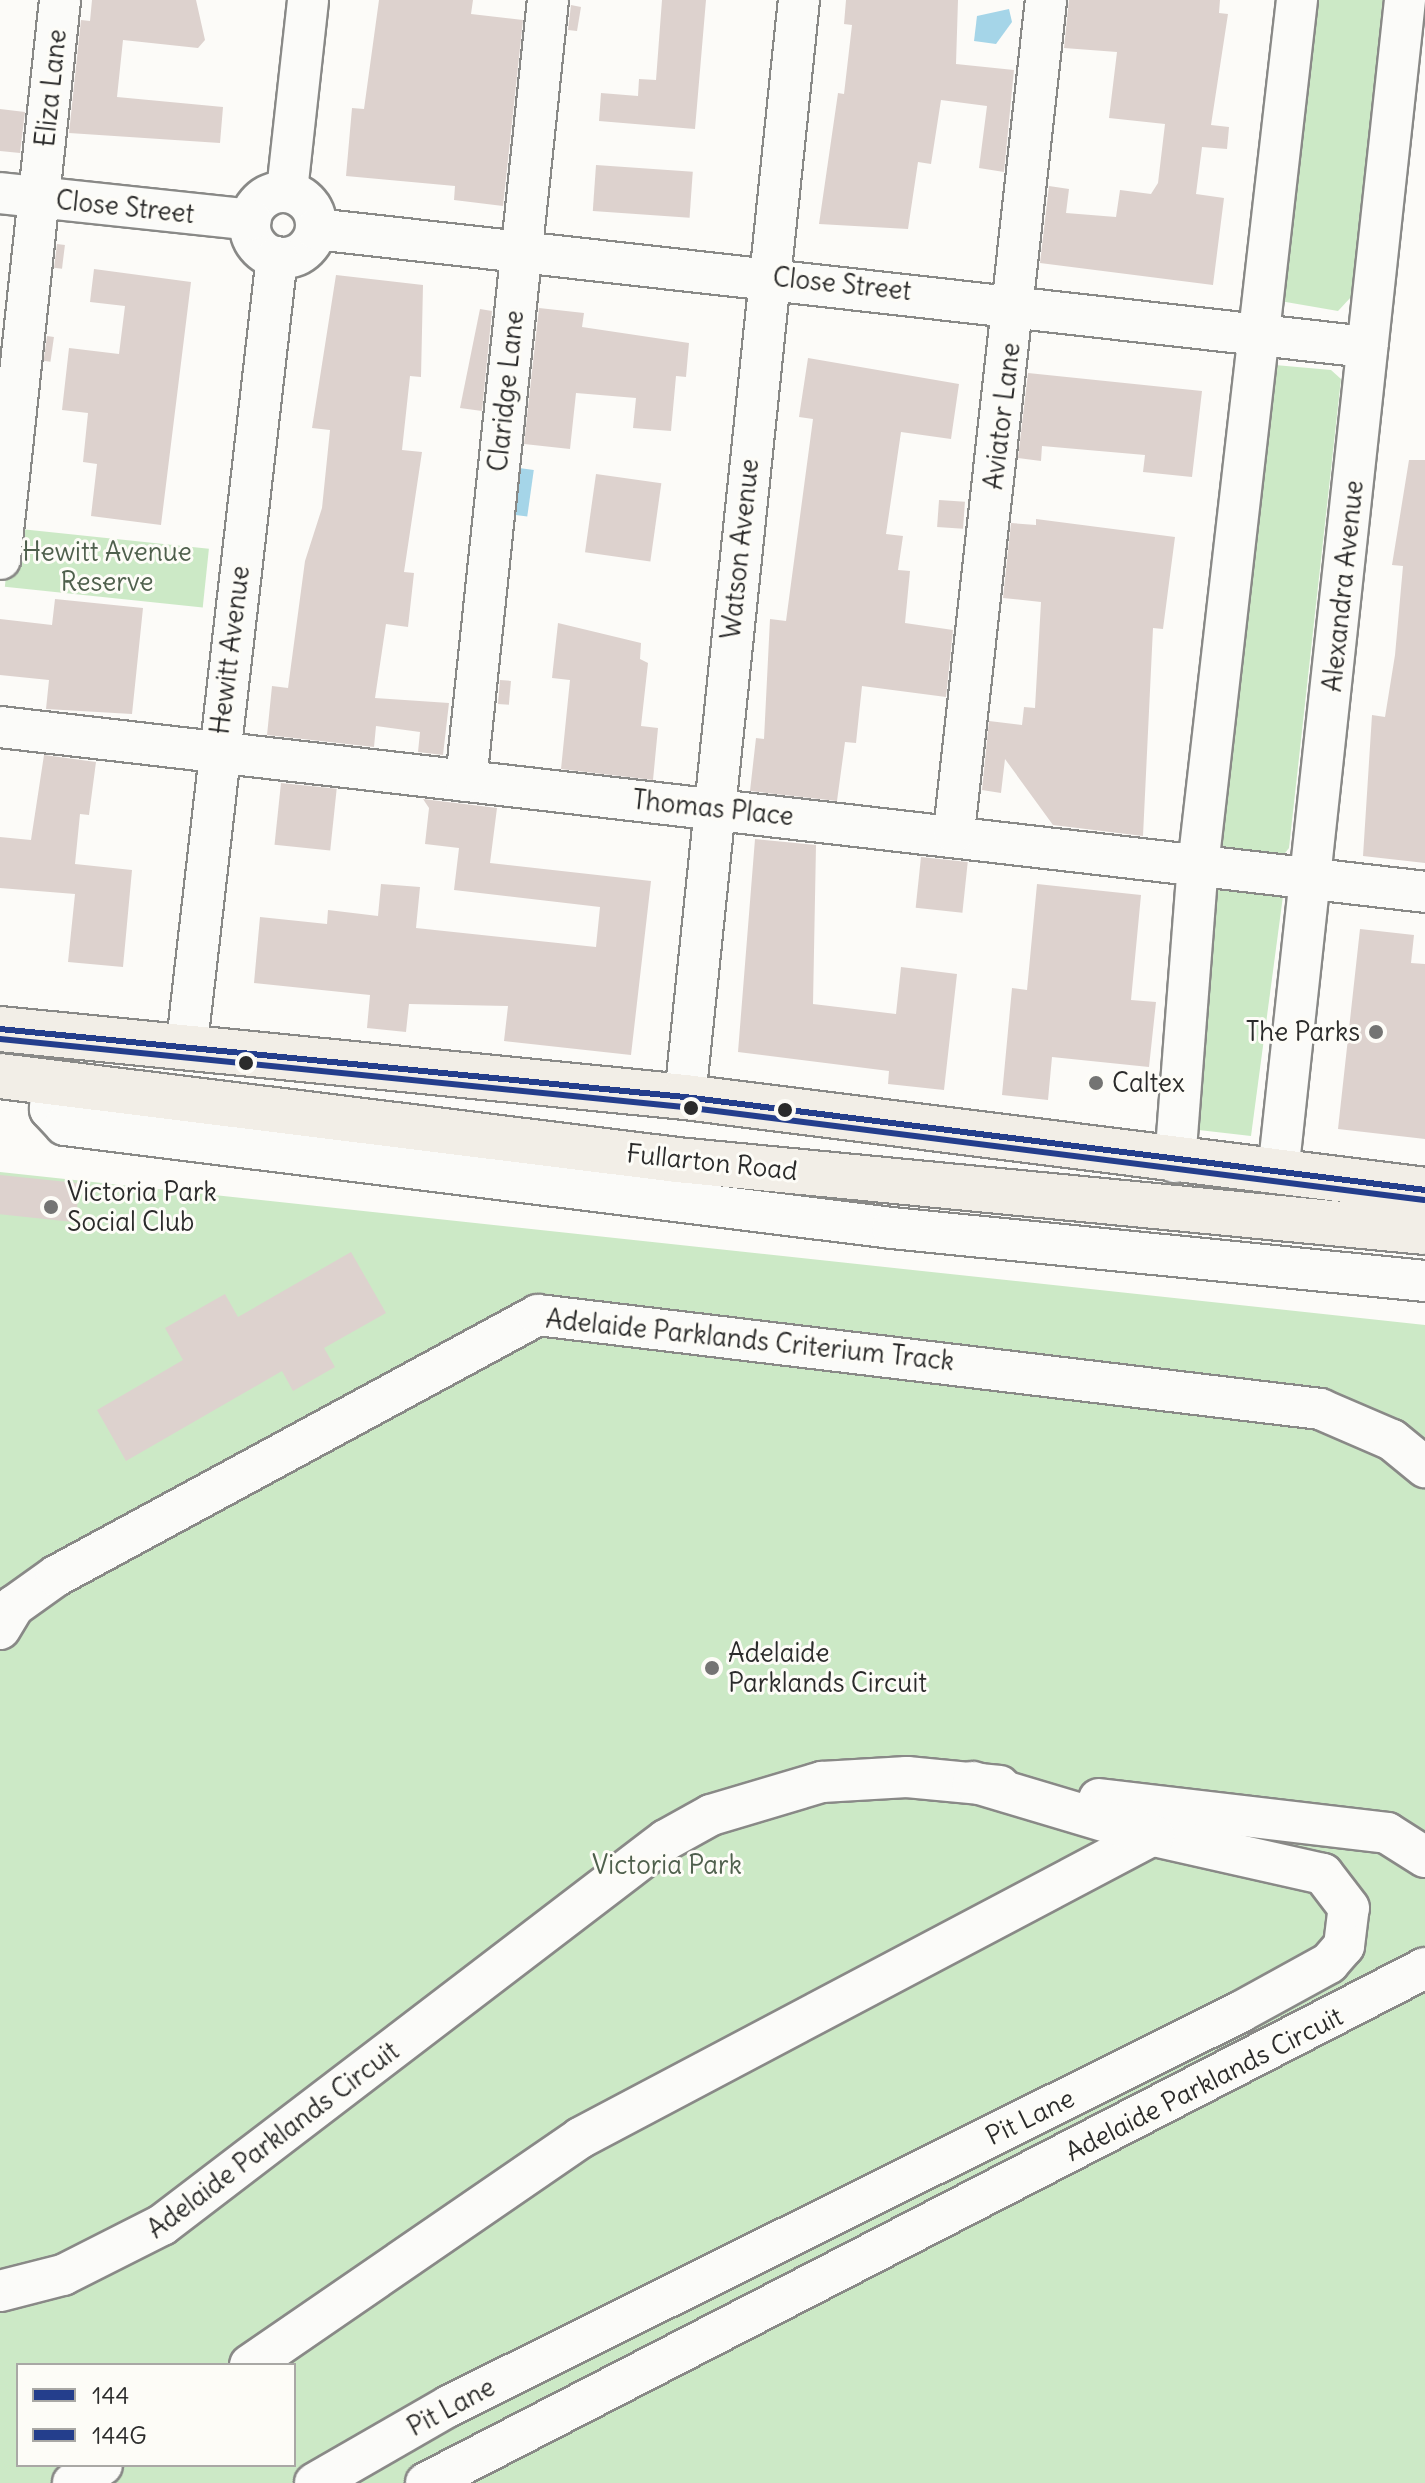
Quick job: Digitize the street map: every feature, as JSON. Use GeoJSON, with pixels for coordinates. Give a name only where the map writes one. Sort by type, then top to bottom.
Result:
{"type":"FeatureCollection","features":[{"type":"Feature","properties":{"kind":"highway"},"geometry":{"type":"LineString","coordinates":[[0,1029],[187,1043],[685,1097],[1175,1162],[1425,1190]]}},
{"type":"Feature","properties":{"kind":"highway"},"geometry":{"type":"LineString","coordinates":[[181,1102],[187,1043]]}},
{"type":"Feature","properties":{"kind":"highway","name":"Fullarton Road"},"geometry":{"type":"LineString","coordinates":[[0,1076],[181,1102],[677,1160],[1184,1204],[1425,1232]]}},
{"type":"Feature","properties":{"kind":"highway"},"geometry":{"type":"LineString","coordinates":[[0,1085],[49,1084]]}},
{"type":"Feature","properties":{"kind":"highway"},"geometry":{"type":"LineString","coordinates":[[677,1160],[685,1097]]}},
{"type":"Feature","properties":{"kind":"highway"},"geometry":{"type":"LineString","coordinates":[[1175,1162],[1184,1204]]}},
{"type":"Feature","properties":{"kind":"street","name":"Eliza Lane"},"geometry":{"type":"LineString","coordinates":[[0,559],[60,0]]}},
{"type":"Feature","properties":{"kind":"street"},"geometry":{"type":"LineString","coordinates":[[287,191],[308,0]]}},
{"type":"Feature","properties":{"kind":"street","name":"Claridge Lane"},"geometry":{"type":"LineString","coordinates":[[466,781],[548,0]]}},
{"type":"Feature","properties":{"kind":"street","name":"Watson Avenue"},"geometry":{"type":"LineString","coordinates":[[685,1097],[767,275],[799,0]]}},
{"type":"Feature","properties":{"kind":"street","name":"Aviator Lane"},"geometry":{"type":"LineString","coordinates":[[954,832],[1016,304],[1046,0]]}},
{"type":"Feature","properties":{"kind":"street"},"geometry":{"type":"LineString","coordinates":[[1175,1162],[1198,866],[1297,0]]}},
{"type":"Feature","properties":{"kind":"street","name":"Alexandra Avenue"},"geometry":{"type":"LineString","coordinates":[[1278,1173],[1313,880],[1405,0]]}},
{"type":"Feature","properties":{"kind":"street"},"geometry":{"type":"LineString","coordinates":[[287,191],[307,202],[316,229],[306,249],[277,257],[258,245],[251,220],[261,200],[287,191]]}},
{"type":"Feature","properties":{"kind":"street","name":"Close Street"},"geometry":{"type":"LineString","coordinates":[[0,193],[251,220]]}},
{"type":"Feature","properties":{"kind":"street","name":"Close Street"},"geometry":{"type":"LineString","coordinates":[[316,229],[767,275],[1367,347]]}},
{"type":"Feature","properties":{"kind":"street","name":"Hewitt Avenue"},"geometry":{"type":"LineString","coordinates":[[187,1043],[218,751],[277,257]]}},
{"type":"Feature","properties":{"kind":"street","name":"Thomas Place"},"geometry":{"type":"LineString","coordinates":[[0,727],[715,809],[954,832],[1198,866],[1425,892]]}},
{"type":"Feature","properties":{"kind":"street"},"geometry":{"type":"LineString","coordinates":[[49,1084],[50,1109],[65,1125],[892,1228],[1425,1281]]}},
{"type":"Feature","properties":{"kind":"street","name":"Adelaide Parklands Criterium Track"},"geometry":{"type":"LineString","coordinates":[[0,1629],[14,1606],[56,1576],[538,1315],[1320,1409],[1380,1433],[1425,1467]]}},
{"type":"Feature","properties":{"kind":"street","name":"Adelaide Parklands Circuit"},"geometry":{"type":"LineString","coordinates":[[0,2291],[63,2275],[162,2225],[666,1840],[711,1815],[822,1782],[973,1782],[1387,1833],[1425,1857]]}},
{"type":"Feature","properties":{"kind":"street","name":"Pit Lane"},"geometry":{"type":"LineString","coordinates":[[315,2483],[463,2399],[1240,2012],[1329,1963],[1344,1946],[1349,1908],[1323,1874],[1154,1836],[973,1782]]}},
{"type":"Feature","properties":{"kind":"street"},"geometry":{"type":"LineString","coordinates":[[253,2363],[580,2138],[1154,1836],[1190,1811]]}},
{"type":"Feature","properties":{"kind":"street","name":"Adelaide Parklands Circuit"},"geometry":{"type":"LineString","coordinates":[[426,2483],[1425,1968]]}},
{"type":"Feature","properties":{"kind":"street"},"geometry":{"type":"LineString","coordinates":[[73,2483],[99,2467]]}},
{"type":"Feature","properties":{"kind":"green space"},"geometry":{"type":"Polygon","coordinates":[[[1309,0],[1385,0],[1352,296],[1338,311],[1280,301],[1309,0]]]}},
{"type":"Feature","properties":{"kind":"green space"},"geometry":{"type":"Polygon","coordinates":[[[1275,365],[1331,370],[1341,379],[1289,848],[1281,858],[1217,846],[1275,365]]]}},
{"type":"Feature","properties":{"kind":"green space","name":"Hewitt Avenue Reserve"},"geometry":{"type":"Polygon","coordinates":[[[11,528],[209,549],[203,607],[5,587],[11,528]]]}},
{"type":"Feature","properties":{"kind":"green space"},"geometry":{"type":"Polygon","coordinates":[[[1210,884],[1281,889],[1283,896],[1251,1136],[1190,1129],[1210,884]]]}},
{"type":"Feature","properties":{"kind":"green space","name":"Victoria Park"},"geometry":{"type":"Polygon","coordinates":[[[0,1172],[1425,1325],[1425,2483],[0,2483],[0,1172]]]}},
{"type":"Feature","properties":{"kind":"water"},"geometry":{"type":"Polygon","coordinates":[[[1009,9],[1012,22],[996,44],[974,41],[977,16],[1009,9]]]}},
{"type":"Feature","properties":{"kind":"water"},"geometry":{"type":"Polygon","coordinates":[[[512,467],[534,470],[527,517],[505,514],[512,467]]]}},
{"type":"Feature","properties":{"kind":"building"},"geometry":{"type":"Polygon","coordinates":[[[92,0],[196,0],[205,40],[198,48],[123,40],[117,97],[223,107],[220,143],[69,133],[81,20],[90,21],[92,0]]]}},
{"type":"Feature","properties":{"kind":"building"},"geometry":{"type":"Polygon","coordinates":[[[379,0],[473,0],[471,14],[523,20],[503,206],[454,200],[455,186],[346,176],[352,108],[364,109],[379,0]]]}},
{"type":"Feature","properties":{"kind":"building"},"geometry":{"type":"Polygon","coordinates":[[[662,0],[706,0],[695,129],[599,121],[601,93],[638,96],[639,79],[656,80],[662,0]]]}},
{"type":"Feature","properties":{"kind":"building"},"geometry":{"type":"Polygon","coordinates":[[[846,0],[958,0],[956,64],[1014,70],[1004,172],[979,168],[987,106],[941,100],[931,164],[918,162],[908,229],[819,224],[838,93],[844,94],[852,25],[844,24],[846,0]]]}},
{"type":"Feature","properties":{"kind":"building"},"geometry":{"type":"Polygon","coordinates":[[[1069,0],[1220,0],[1219,13],[1228,14],[1211,125],[1229,127],[1227,149],[1202,147],[1196,194],[1224,198],[1213,285],[1040,263],[1049,186],[1069,189],[1066,213],[1116,217],[1120,190],[1151,194],[1158,183],[1165,124],[1109,118],[1117,52],[1064,48],[1069,0]]]}},
{"type":"Feature","properties":{"kind":"building"},"geometry":{"type":"Polygon","coordinates":[[[571,5],[581,7],[577,31],[568,30],[571,5]]]}},
{"type":"Feature","properties":{"kind":"building"},"geometry":{"type":"Polygon","coordinates":[[[0,109],[25,112],[20,153],[0,151],[0,109]]]}},
{"type":"Feature","properties":{"kind":"building"},"geometry":{"type":"Polygon","coordinates":[[[596,165],[693,172],[690,218],[593,211],[596,165]]]}},
{"type":"Feature","properties":{"kind":"building"},"geometry":{"type":"Polygon","coordinates":[[[57,244],[65,245],[62,269],[54,268],[57,244]]]}},
{"type":"Feature","properties":{"kind":"building"},"geometry":{"type":"Polygon","coordinates":[[[94,269],[191,282],[161,525],[91,516],[97,464],[83,462],[88,413],[62,410],[69,348],[119,354],[125,306],[90,302],[94,269]]]}},
{"type":"Feature","properties":{"kind":"building"},"geometry":{"type":"Polygon","coordinates":[[[336,275],[423,285],[421,377],[410,376],[402,450],[422,452],[404,572],[414,573],[408,627],[386,624],[375,698],[449,703],[443,755],[418,752],[420,732],[376,726],[374,747],[267,735],[272,686],[288,688],[305,561],[322,508],[330,430],[312,428],[336,275]]]}},
{"type":"Feature","properties":{"kind":"building"},"geometry":{"type":"Polygon","coordinates":[[[539,308],[584,313],[582,327],[689,343],[686,377],[676,376],[671,431],[633,428],[636,398],[576,393],[570,449],[524,444],[539,308]]]}},
{"type":"Feature","properties":{"kind":"building"},"geometry":{"type":"Polygon","coordinates":[[[480,309],[492,311],[482,411],[460,408],[480,309]]]}},
{"type":"Feature","properties":{"kind":"building"},"geometry":{"type":"Polygon","coordinates":[[[47,336],[54,337],[50,362],[44,361],[47,336]]]}},
{"type":"Feature","properties":{"kind":"building"},"geometry":{"type":"Polygon","coordinates":[[[808,358],[959,384],[951,439],[901,432],[886,534],[903,536],[898,570],[910,571],[905,623],[953,630],[946,697],[862,686],[856,743],[845,742],[837,801],[750,791],[756,738],[764,739],[770,619],[786,621],[813,419],[799,417],[808,358]]]}},
{"type":"Feature","properties":{"kind":"building"},"geometry":{"type":"Polygon","coordinates":[[[1028,373],[1202,391],[1192,477],[1143,472],[1145,455],[1042,446],[1041,461],[1018,458],[1028,373]]]}},
{"type":"Feature","properties":{"kind":"building"},"geometry":{"type":"Polygon","coordinates":[[[1409,460],[1425,460],[1425,863],[1363,856],[1372,715],[1385,717],[1395,655],[1403,566],[1392,565],[1409,460]]]}},
{"type":"Feature","properties":{"kind":"building"},"geometry":{"type":"Polygon","coordinates":[[[596,474],[661,483],[650,561],[585,552],[596,474]]]}},
{"type":"Feature","properties":{"kind":"building"},"geometry":{"type":"Polygon","coordinates":[[[939,500],[965,502],[963,529],[937,527],[939,500]]]}},
{"type":"Feature","properties":{"kind":"building"},"geometry":{"type":"Polygon","coordinates":[[[1036,519],[1175,537],[1163,629],[1153,628],[1143,836],[1053,825],[1005,759],[1001,793],[982,790],[989,721],[1022,725],[1024,707],[1035,708],[1041,602],[1003,598],[1011,523],[1036,525],[1036,519]]]}},
{"type":"Feature","properties":{"kind":"building"},"geometry":{"type":"Polygon","coordinates":[[[55,599],[143,608],[132,714],[46,709],[49,680],[0,675],[0,619],[52,625],[55,599]]]}},
{"type":"Feature","properties":{"kind":"building"},"geometry":{"type":"Polygon","coordinates":[[[558,623],[641,643],[640,659],[648,663],[641,726],[658,728],[653,780],[561,769],[570,680],[552,678],[558,623]]]}},
{"type":"Feature","properties":{"kind":"building"},"geometry":{"type":"Polygon","coordinates":[[[500,680],[511,681],[509,705],[498,704],[500,680]]]}},
{"type":"Feature","properties":{"kind":"building"},"geometry":{"type":"Polygon","coordinates":[[[44,755],[96,762],[89,815],[80,814],[75,864],[132,870],[123,967],[68,962],[75,894],[0,888],[0,837],[31,840],[44,755]]]}},
{"type":"Feature","properties":{"kind":"building"},"geometry":{"type":"Polygon","coordinates":[[[281,783],[337,789],[330,851],[275,845],[281,783]]]}},
{"type":"Feature","properties":{"kind":"building"},"geometry":{"type":"Polygon","coordinates":[[[423,799],[497,808],[490,863],[651,881],[631,1055],[504,1041],[508,1006],[409,1004],[406,1032],[367,1028],[370,995],[254,983],[260,917],[327,924],[328,910],[378,916],[381,884],[420,887],[416,928],[596,947],[600,907],[454,890],[459,848],[425,844],[429,808],[423,799]]]}},
{"type":"Feature","properties":{"kind":"building"},"geometry":{"type":"Polygon","coordinates":[[[755,839],[816,845],[813,1004],[896,1014],[901,967],[957,974],[944,1090],[888,1084],[889,1071],[738,1052],[755,839]]]}},
{"type":"Feature","properties":{"kind":"building"},"geometry":{"type":"Polygon","coordinates":[[[921,857],[968,862],[962,913],[916,908],[921,857]]]}},
{"type":"Feature","properties":{"kind":"building"},"geometry":{"type":"Polygon","coordinates":[[[1037,884],[1141,895],[1131,1000],[1156,1002],[1149,1067],[1052,1057],[1048,1100],[1002,1095],[1012,988],[1027,990],[1037,884]]]}},
{"type":"Feature","properties":{"kind":"building","name":"The Parks"},"geometry":{"type":"Polygon","coordinates":[[[1360,929],[1414,935],[1411,963],[1425,964],[1425,1139],[1338,1129],[1360,929]]]}},
{"type":"Feature","properties":{"kind":"building"},"geometry":{"type":"Polygon","coordinates":[[[0,1175],[80,1183],[75,1222],[0,1214],[0,1175]]]}},
{"type":"Feature","properties":{"kind":"building"},"geometry":{"type":"Polygon","coordinates":[[[351,1252],[386,1313],[324,1348],[335,1367],[293,1391],[282,1371],[126,1461],[97,1410],[183,1360],[165,1328],[225,1294],[238,1317],[351,1252]]]}},
{"type":"Feature","properties":{"kind":"transit line","name":"144"},"geometry":{"type":"LineString","coordinates":[[0,1029],[685,1097],[1425,1190]]}},
{"type":"Feature","properties":{"kind":"transit line","name":"144G"},"geometry":{"type":"LineString","coordinates":[[0,1039],[684,1107],[1424,1200]]}},
{"type":"Feature","properties":{"kind":"place","name":"The Parks"},"geometry":{"type":"Point","coordinates":[1376,1032]}},
{"type":"Feature","properties":{"kind":"place","name":"Caltex"},"geometry":{"type":"Point","coordinates":[1096,1083]}},
{"type":"Feature","properties":{"kind":"place","name":"Victoria Park Social Club"},"geometry":{"type":"Point","coordinates":[51,1207]}},
{"type":"Feature","properties":{"kind":"place","name":"Adelaide Parklands Circuit"},"geometry":{"type":"Point","coordinates":[712,1668]}}]}
